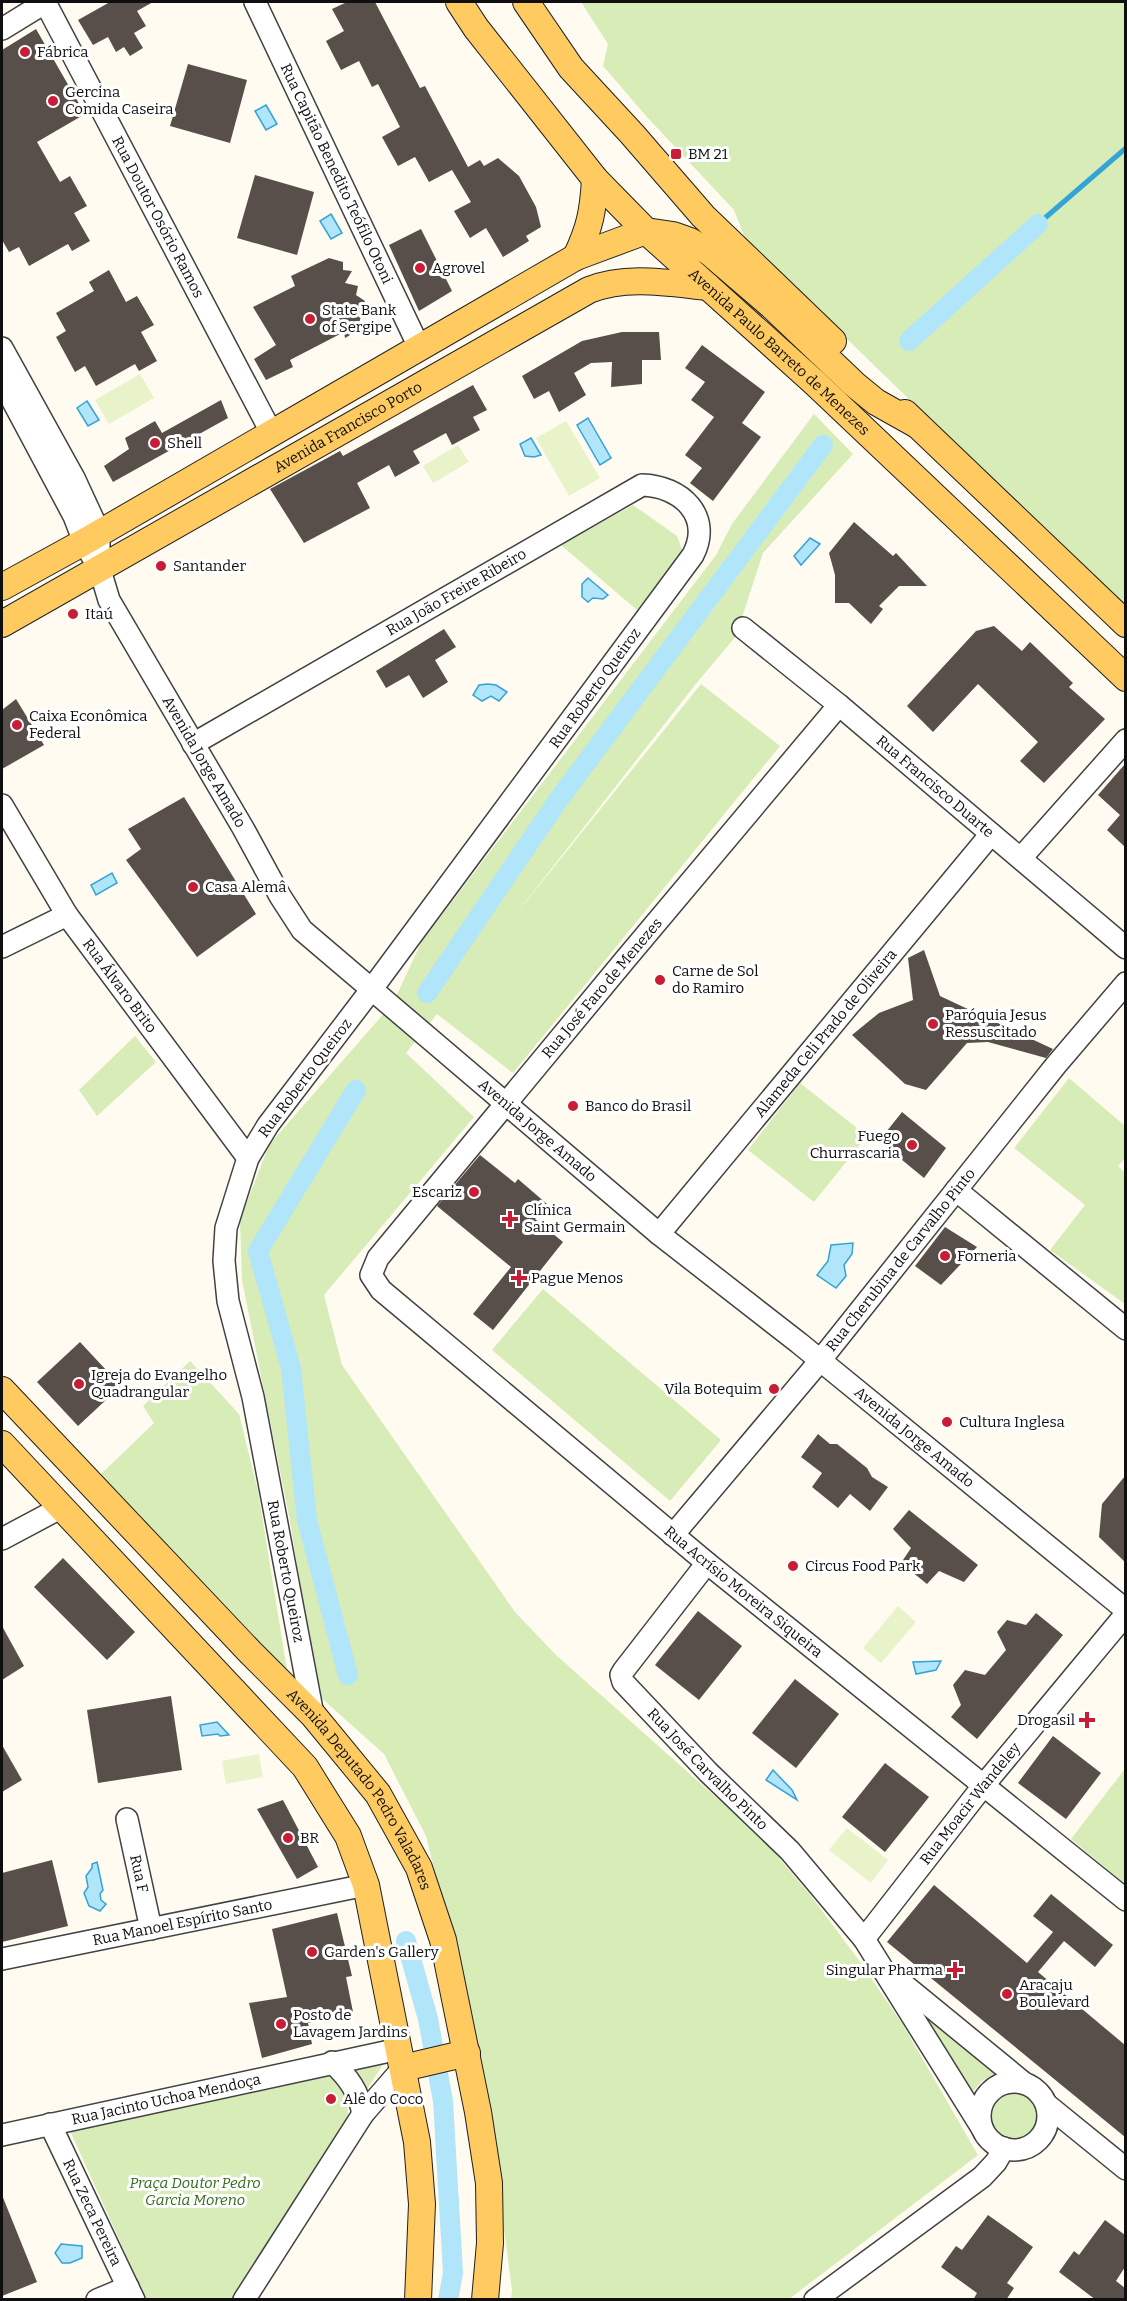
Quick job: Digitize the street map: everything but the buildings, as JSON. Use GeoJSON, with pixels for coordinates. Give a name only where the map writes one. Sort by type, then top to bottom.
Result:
{"type":"FeatureCollection","features":[{"type":"Feature","properties":{"kind":"main road","name":"Avenida Paulo Barreto de Menezes"},"geometry":{"type":"LineString","coordinates":[[459,2],[476,28],[595,179],[646,231],[815,383],[1125,678]]}},
{"type":"Feature","properties":{"kind":"main road"},"geometry":{"type":"LineString","coordinates":[[526,2],[571,68],[703,216],[1125,624]]}},
{"type":"Feature","properties":{"kind":"main road"},"geometry":{"type":"LineString","coordinates":[[576,257],[593,214],[595,179]]}},
{"type":"Feature","properties":{"kind":"main road"},"geometry":{"type":"LineString","coordinates":[[2,587],[576,257],[646,231],[681,238],[710,252],[772,306],[854,384],[876,402],[917,425]]}},
{"type":"Feature","properties":{"kind":"main road","name":"Avenida Francisco Porto"},"geometry":{"type":"LineString","coordinates":[[2,624],[100,570],[406,392],[589,290],[617,282],[631,281],[708,287]]}},
{"type":"Feature","properties":{"kind":"main road","name":"Avenida Deputado Pedro Valadares"},"geometry":{"type":"LineString","coordinates":[[2,1390],[251,1653],[313,1715],[378,1794],[418,1868],[443,1940],[458,2055],[489,2183],[490,2243],[485,2300]]}},
{"type":"Feature","properties":{"kind":"main road"},"geometry":{"type":"LineString","coordinates":[[19,1463],[30,1463],[38,1459],[51,1441]]}},
{"type":"Feature","properties":{"kind":"main road","name":"Avenida Deputado Pedro Valadares"},"geometry":{"type":"LineString","coordinates":[[2,1444],[305,1767],[348,1836],[366,1885],[406,2061],[417,2142],[422,2204],[418,2300]]}},
{"type":"Feature","properties":{"kind":"main road"},"geometry":{"type":"LineString","coordinates":[[106,1555],[117,1536],[124,1532],[136,1531]]}},
{"type":"Feature","properties":{"kind":"main road"},"geometry":{"type":"LineString","coordinates":[[406,2061],[458,2055]]}},
{"type":"Feature","properties":{"kind":"street"},"geometry":{"type":"LineString","coordinates":[[2,29],[45,2]]}},
{"type":"Feature","properties":{"kind":"street","name":"Rua Doutor Osório Ramos"},"geometry":{"type":"LineString","coordinates":[[45,2],[271,432]]}},
{"type":"Feature","properties":{"kind":"street","name":"Rua Capitão Benedito Teófilo Otoni"},"geometry":{"type":"LineString","coordinates":[[255,2],[419,347]]}},
{"type":"Feature","properties":{"kind":"street"},"geometry":{"type":"LineString","coordinates":[[2,348],[74,478],[91,537]]}},
{"type":"Feature","properties":{"kind":"street"},"geometry":{"type":"LineString","coordinates":[[2,381],[79,528],[91,537]]}},
{"type":"Feature","properties":{"kind":"street","name":"Rua João Freire Ribeiro"},"geometry":{"type":"LineString","coordinates":[[193,744],[642,485],[655,485],[682,497],[694,511],[699,524],[699,540]]}},
{"type":"Feature","properties":{"kind":"street","name":"Avenida Jorge Amado"},"geometry":{"type":"LineString","coordinates":[[91,537],[109,600],[243,828],[280,896],[302,930],[660,1233],[1125,1612]]}},
{"type":"Feature","properties":{"kind":"street","name":"Rua Roberto Queiroz"},"geometry":{"type":"LineString","coordinates":[[313,1715],[253,1397],[228,1301],[224,1261],[226,1228],[248,1158],[268,1125],[371,990],[693,555],[699,540]]}},
{"type":"Feature","properties":{"kind":"street","name":"Rua Francisco Duarte"},"geometry":{"type":"LineString","coordinates":[[743,628],[839,705],[1125,948]]}},
{"type":"Feature","properties":{"kind":"street","name":"Rua José Faro de Menezes"},"geometry":{"type":"LineString","coordinates":[[371,1275],[378,1258],[839,705]]}},
{"type":"Feature","properties":{"kind":"street"},"geometry":{"type":"LineString","coordinates":[[1021,858],[1125,740]]}},
{"type":"Feature","properties":{"kind":"street","name":"Rua Álvaro Brito"},"geometry":{"type":"LineString","coordinates":[[2,805],[66,915],[248,1158]]}},
{"type":"Feature","properties":{"kind":"street","name":"Alameda Celi Prado de Oliveira"},"geometry":{"type":"LineString","coordinates":[[660,1233],[991,834]]}},
{"type":"Feature","properties":{"kind":"street"},"geometry":{"type":"LineString","coordinates":[[2,947],[66,915]]}},
{"type":"Feature","properties":{"kind":"street","name":"Rua Cherubina de Carvalho Pinto"},"geometry":{"type":"LineString","coordinates":[[674,1535],[819,1362],[1056,1065],[1125,983]]}},
{"type":"Feature","properties":{"kind":"street"},"geometry":{"type":"LineString","coordinates":[[956,1190],[1125,1329]]}},
{"type":"Feature","properties":{"kind":"street","name":"Rua Acrísio Moreira Siqueira"},"geometry":{"type":"LineString","coordinates":[[371,1275],[381,1290],[707,1563],[1125,1900]]}},
{"type":"Feature","properties":{"kind":"street"},"geometry":{"type":"LineString","coordinates":[[2,1539],[62,1507]]}},
{"type":"Feature","properties":{"kind":"street","name":"Rua José Carvalho Pinto"},"geometry":{"type":"LineString","coordinates":[[707,1563],[624,1670],[621,1675],[623,1682],[708,1772],[790,1851],[864,1939],[982,2128]]}},
{"type":"Feature","properties":{"kind":"street","name":"Rua Moacir Wandeley"},"geometry":{"type":"LineString","coordinates":[[864,1939],[983,1786],[1125,1612]]}},
{"type":"Feature","properties":{"kind":"street","name":"Rua F"},"geometry":{"type":"LineString","coordinates":[[127,1819],[151,1929]]}},
{"type":"Feature","properties":{"kind":"street","name":"Rua Manoel Espírito Santo"},"geometry":{"type":"LineString","coordinates":[[2,1959],[366,1885]]}},
{"type":"Feature","properties":{"kind":"street","name":"Rua José Carvalho Pinto"},"geometry":{"type":"LineString","coordinates":[[885,1970],[1024,2084]]}},
{"type":"Feature","properties":{"kind":"street"},"geometry":{"type":"LineString","coordinates":[[244,2300],[363,2114],[406,2061]]}},
{"type":"Feature","properties":{"kind":"street","name":"Rua Jacinto Uchoa Mendoça"},"geometry":{"type":"LineString","coordinates":[[2,2135],[332,2062],[406,2061]]}},
{"type":"Feature","properties":{"kind":"street"},"geometry":{"type":"LineString","coordinates":[[332,2062],[353,2086],[360,2099],[363,2114]]}},
{"type":"Feature","properties":{"kind":"street"},"geometry":{"type":"LineString","coordinates":[[1046,2104],[1048,2114],[1042,2135],[1025,2148],[1014,2150],[994,2144],[982,2128],[981,2106],[993,2089],[1003,2083],[1024,2084],[1034,2088],[1046,2104],[1125,2169]]}},
{"type":"Feature","properties":{"kind":"street","name":"Rua Zeca Pereira"},"geometry":{"type":"LineString","coordinates":[[50,2124],[131,2293]]}},
{"type":"Feature","properties":{"kind":"street"},"geometry":{"type":"LineString","coordinates":[[815,2300],[982,2177],[996,2162],[1004,2148]]}},
{"type":"Feature","properties":{"kind":"street"},"geometry":{"type":"LineString","coordinates":[[97,2300],[131,2293]]}},
{"type":"Feature","properties":{"kind":"green space"},"geometry":{"type":"Polygon","coordinates":[[[581,2],[1125,2],[1125,609],[746,241],[734,210],[603,66],[608,44],[581,2]]]}},
{"type":"Feature","properties":{"kind":"green space"},"geometry":{"type":"Polygon","coordinates":[[[140,374],[154,398],[109,424],[95,400],[140,374]]]}},
{"type":"Feature","properties":{"kind":"green space"},"geometry":{"type":"Polygon","coordinates":[[[814,414],[853,454],[763,553],[736,636],[509,923],[701,684],[780,746],[513,1073],[437,1014],[406,1053],[474,1117],[324,1295],[342,1365],[515,1612],[556,1655],[762,1838],[811,1896],[903,2025],[978,2155],[789,2299],[511,2299],[512,2290],[483,2069],[426,1836],[384,1754],[318,1695],[290,1521],[242,1280],[240,1220],[269,1145],[393,1003],[422,941],[716,555],[732,524],[814,414]]]}},
{"type":"Feature","properties":{"kind":"green space"},"geometry":{"type":"Polygon","coordinates":[[[566,421],[600,478],[569,496],[536,438],[566,421]]]}},
{"type":"Feature","properties":{"kind":"green space"},"geometry":{"type":"Polygon","coordinates":[[[458,445],[469,462],[433,483],[423,466],[458,445]]]}},
{"type":"Feature","properties":{"kind":"green space"},"geometry":{"type":"Polygon","coordinates":[[[633,505],[677,536],[682,550],[637,610],[561,545],[633,505]]]}},
{"type":"Feature","properties":{"kind":"green space"},"geometry":{"type":"Polygon","coordinates":[[[135,1036],[156,1062],[97,1116],[79,1090],[135,1036]]]}},
{"type":"Feature","properties":{"kind":"green space"},"geometry":{"type":"Polygon","coordinates":[[[1069,1078],[1125,1126],[1125,1158],[1118,1166],[1125,1173],[1125,1304],[1050,1250],[1085,1205],[1014,1148],[1069,1078]]]}},
{"type":"Feature","properties":{"kind":"green space"},"geometry":{"type":"Polygon","coordinates":[[[800,1083],[867,1136],[814,1202],[748,1150],[800,1083]]]}},
{"type":"Feature","properties":{"kind":"green space"},"geometry":{"type":"Polygon","coordinates":[[[543,1289],[721,1440],[670,1501],[492,1350],[543,1289]]]}},
{"type":"Feature","properties":{"kind":"green space"},"geometry":{"type":"Polygon","coordinates":[[[190,1361],[239,1414],[258,1491],[287,1670],[99,1476],[154,1423],[143,1406],[190,1361]]]}},
{"type":"Feature","properties":{"kind":"green space"},"geometry":{"type":"Polygon","coordinates":[[[898,1606],[916,1622],[881,1663],[863,1648],[898,1606]]]}},
{"type":"Feature","properties":{"kind":"green space"},"geometry":{"type":"Polygon","coordinates":[[[259,1754],[263,1777],[226,1784],[222,1761],[259,1754]]]}},
{"type":"Feature","properties":{"kind":"green space"},"geometry":{"type":"Polygon","coordinates":[[[1126,1770],[1125,1884],[1071,1839],[1126,1770]]]}},
{"type":"Feature","properties":{"kind":"green space"},"geometry":{"type":"Polygon","coordinates":[[[847,1828],[888,1860],[871,1883],[829,1850],[847,1828]]]}},
{"type":"Feature","properties":{"kind":"green space"},"geometry":{"type":"Polygon","coordinates":[[[926,2016],[998,2072],[982,2081],[970,2095],[926,2016]]]}},
{"type":"Feature","properties":{"kind":"green space"},"geometry":{"type":"Polygon","coordinates":[[[385,2061],[364,2094],[350,2067],[385,2061]]]}},
{"type":"Feature","properties":{"kind":"green space","name":"Praça Doutor Pedro Garcia Moreno"},"geometry":{"type":"Polygon","coordinates":[[[327,2074],[341,2081],[347,2098],[348,2117],[233,2300],[146,2299],[67,2124],[327,2074]]]}},
{"type":"Feature","properties":{"kind":"green space"},"geometry":{"type":"Polygon","coordinates":[[[1013,2089],[1023,2091],[1031,2097],[1037,2105],[1039,2115],[1037,2125],[1031,2133],[1023,2139],[1013,2141],[1003,2139],[995,2133],[989,2125],[987,2115],[989,2105],[995,2097],[1003,2091],[1013,2089]]]}},
{"type":"Feature","properties":{"kind":"water"},"geometry":{"type":"Polygon","coordinates":[[[266,105],[277,124],[266,130],[255,111],[266,105]]]}},
{"type":"Feature","properties":{"kind":"water"},"geometry":{"type":"Polygon","coordinates":[[[331,214],[342,233],[331,239],[320,221],[331,214]]]}},
{"type":"Feature","properties":{"kind":"water"},"geometry":{"type":"Polygon","coordinates":[[[87,401],[99,420],[88,426],[77,408],[87,401]]]}},
{"type":"Feature","properties":{"kind":"water"},"geometry":{"type":"Polygon","coordinates":[[[588,418],[611,458],[600,465],[577,425],[588,418]]]}},
{"type":"Feature","properties":{"kind":"water"},"geometry":{"type":"Polygon","coordinates":[[[531,438],[541,455],[525,456],[520,444],[531,438]]]}},
{"type":"Feature","properties":{"kind":"water"},"geometry":{"type":"Polygon","coordinates":[[[810,538],[820,544],[801,565],[794,556],[810,538]]]}},
{"type":"Feature","properties":{"kind":"water"},"geometry":{"type":"Polygon","coordinates":[[[588,578],[608,595],[603,599],[593,598],[588,602],[582,597],[582,584],[588,578]]]}},
{"type":"Feature","properties":{"kind":"water"},"geometry":{"type":"Polygon","coordinates":[[[479,685],[496,685],[507,692],[499,701],[491,696],[482,701],[473,695],[479,685]]]}},
{"type":"Feature","properties":{"kind":"water"},"geometry":{"type":"Polygon","coordinates":[[[112,873],[117,883],[96,895],[91,885],[112,873]]]}},
{"type":"Feature","properties":{"kind":"water"},"geometry":{"type":"Polygon","coordinates":[[[853,1243],[852,1254],[844,1265],[846,1276],[836,1288],[817,1275],[828,1261],[831,1245],[853,1243]]]}},
{"type":"Feature","properties":{"kind":"water"},"geometry":{"type":"Polygon","coordinates":[[[941,1661],[936,1670],[916,1674],[913,1662],[941,1661]]]}},
{"type":"Feature","properties":{"kind":"water"},"geometry":{"type":"Polygon","coordinates":[[[217,1722],[229,1735],[202,1736],[200,1725],[217,1722]]]}},
{"type":"Feature","properties":{"kind":"water"},"geometry":{"type":"Polygon","coordinates":[[[773,1770],[792,1790],[797,1800],[766,1780],[773,1770]]]}},
{"type":"Feature","properties":{"kind":"water"},"geometry":{"type":"Polygon","coordinates":[[[97,1862],[103,1890],[100,1894],[101,1900],[106,1904],[100,1911],[89,1906],[84,1893],[88,1887],[86,1876],[92,1864],[97,1862]]]}},
{"type":"Feature","properties":{"kind":"water"},"geometry":{"type":"Polygon","coordinates":[[[61,2244],[82,2246],[82,2258],[70,2263],[62,2263],[55,2253],[61,2244]]]}},
{"type":"Feature","properties":{"kind":"waterway"},"geometry":{"type":"LineString","coordinates":[[1038,224],[1126,148]]}},
{"type":"Feature","properties":{"kind":"waterway"},"geometry":{"type":"LineString","coordinates":[[909,341],[1038,224]]}},
{"type":"Feature","properties":{"kind":"waterway"},"geometry":{"type":"LineString","coordinates":[[427,993],[559,799],[823,445]]}},
{"type":"Feature","properties":{"kind":"waterway"},"geometry":{"type":"LineString","coordinates":[[348,1675],[307,1520],[291,1368],[258,1251],[356,1090]]}},
{"type":"Feature","properties":{"kind":"waterway"},"geometry":{"type":"LineString","coordinates":[[406,1941],[428,2019],[443,2101],[453,2273],[448,2300]]}},
{"type":"Feature","properties":{"kind":"place","name":"Fábrica"},"geometry":{"type":"Point","coordinates":[25,52]}},
{"type":"Feature","properties":{"kind":"place","name":"Gercina Comida Caseira"},"geometry":{"type":"Point","coordinates":[53,101]}},
{"type":"Feature","properties":{"kind":"place","name":"BM 21"},"geometry":{"type":"Point","coordinates":[676,154]}},
{"type":"Feature","properties":{"kind":"place","name":"Agrovel"},"geometry":{"type":"Point","coordinates":[420,268]}},
{"type":"Feature","properties":{"kind":"place","name":"State Bank of Sergipe"},"geometry":{"type":"Point","coordinates":[310,319]}},
{"type":"Feature","properties":{"kind":"place","name":"Shell"},"geometry":{"type":"Point","coordinates":[155,443]}},
{"type":"Feature","properties":{"kind":"place","name":"Santander"},"geometry":{"type":"Point","coordinates":[161,566]}},
{"type":"Feature","properties":{"kind":"place","name":"Itaú"},"geometry":{"type":"Point","coordinates":[73,614]}},
{"type":"Feature","properties":{"kind":"place","name":"Caixa Econômica Federal"},"geometry":{"type":"Point","coordinates":[17,725]}},
{"type":"Feature","properties":{"kind":"place","name":"Casa Alemâ"},"geometry":{"type":"Point","coordinates":[193,887]}},
{"type":"Feature","properties":{"kind":"place","name":"Carne de Sol do Ramiro"},"geometry":{"type":"Point","coordinates":[660,980]}},
{"type":"Feature","properties":{"kind":"place","name":"Paróquia Jesus Ressuscitado"},"geometry":{"type":"Point","coordinates":[933,1024]}},
{"type":"Feature","properties":{"kind":"place","name":"Banco do Brasil"},"geometry":{"type":"Point","coordinates":[573,1106]}},
{"type":"Feature","properties":{"kind":"place","name":"Fuego Churrascaria"},"geometry":{"type":"Point","coordinates":[912,1145]}},
{"type":"Feature","properties":{"kind":"place","name":"Escariz"},"geometry":{"type":"Point","coordinates":[474,1192]}},
{"type":"Feature","properties":{"kind":"place","name":"Clínica Saint Germain"},"geometry":{"type":"Point","coordinates":[510,1219]}},
{"type":"Feature","properties":{"kind":"place","name":"Forneria"},"geometry":{"type":"Point","coordinates":[945,1256]}},
{"type":"Feature","properties":{"kind":"place","name":"Pague Menos"},"geometry":{"type":"Point","coordinates":[519,1278]}},
{"type":"Feature","properties":{"kind":"place","name":"Igreja do Evangelho Quadrangular"},"geometry":{"type":"Point","coordinates":[79,1384]}},
{"type":"Feature","properties":{"kind":"place","name":"Vila Botequim"},"geometry":{"type":"Point","coordinates":[774,1389]}},
{"type":"Feature","properties":{"kind":"place","name":"Cultura Inglesa"},"geometry":{"type":"Point","coordinates":[947,1422]}},
{"type":"Feature","properties":{"kind":"place","name":"Circus Food Park"},"geometry":{"type":"Point","coordinates":[793,1566]}},
{"type":"Feature","properties":{"kind":"place","name":"Drogasil"},"geometry":{"type":"Point","coordinates":[1087,1720]}},
{"type":"Feature","properties":{"kind":"place","name":"BR"},"geometry":{"type":"Point","coordinates":[288,1838]}},
{"type":"Feature","properties":{"kind":"place","name":"Garden's Gallery"},"geometry":{"type":"Point","coordinates":[312,1952]}},
{"type":"Feature","properties":{"kind":"place","name":"Singular Pharma"},"geometry":{"type":"Point","coordinates":[955,1970]}},
{"type":"Feature","properties":{"kind":"place","name":"Aracaju Boulevard"},"geometry":{"type":"Point","coordinates":[1007,1994]}},
{"type":"Feature","properties":{"kind":"place","name":"Posto de Lavagem Jardins"},"geometry":{"type":"Point","coordinates":[281,2024]}},
{"type":"Feature","properties":{"kind":"place","name":"Alê do Coco"},"geometry":{"type":"Point","coordinates":[331,2099]}}]}
